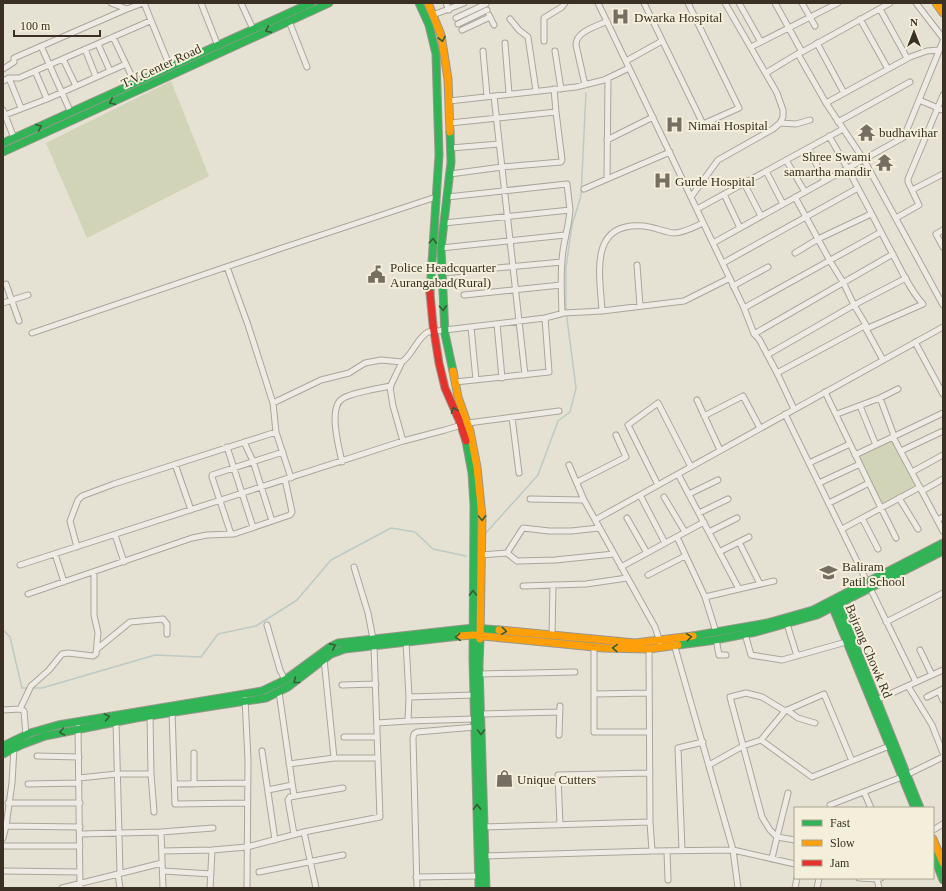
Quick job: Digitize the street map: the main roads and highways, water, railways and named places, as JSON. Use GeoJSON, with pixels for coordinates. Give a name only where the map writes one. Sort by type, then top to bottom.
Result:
{"type":"FeatureCollection","features":[{"type":"Feature","properties":{"kind":"main road","name":"T.V.Center Road"},"geometry":{"type":"LineString","coordinates":[[3,144],[310,3]]}},
{"type":"Feature","properties":{"kind":"main road","name":"T.V.Center Road"},"geometry":{"type":"LineString","coordinates":[[3,152],[329,3]]}},
{"type":"Feature","properties":{"kind":"main road"},"geometry":{"type":"LineString","coordinates":[[419,3],[429,25],[436,54],[439,155],[430,293],[434,331],[445,388],[466,442],[472,473],[474,498],[477,632],[481,714],[481,827],[482,856],[486,888]]}},
{"type":"Feature","properties":{"kind":"main road"},"geometry":{"type":"LineString","coordinates":[[428,3],[441,35],[448,79],[451,148],[450,174],[441,248],[445,330],[458,397],[468,422],[472,438],[482,516],[474,695],[474,727],[481,827]]}},
{"type":"Feature","properties":{"kind":"main road"},"geometry":{"type":"LineString","coordinates":[[936,3],[943,13]]}},
{"type":"Feature","properties":{"kind":"main road"},"geometry":{"type":"LineString","coordinates":[[3,754],[45,736],[78,726],[172,709],[245,698],[266,698],[288,687],[331,654],[362,644],[374,642],[477,632],[552,635],[661,644],[716,636],[745,634],[817,615],[943,546]]}},
{"type":"Feature","properties":{"kind":"main road"},"geometry":{"type":"LineString","coordinates":[[716,636],[835,604]]}},
{"type":"Feature","properties":{"kind":"main road","name":"Bajrang Chowk Rd"},"geometry":{"type":"LineString","coordinates":[[835,604],[846,642],[874,701]]}},
{"type":"Feature","properties":{"kind":"main road","name":"Bajrang Chowk Rd"},"geometry":{"type":"LineString","coordinates":[[835,604],[892,745],[914,807]]}},
{"type":"Feature","properties":{"kind":"main road"},"geometry":{"type":"LineString","coordinates":[[374,642],[406,642],[477,632],[594,647],[648,649],[661,644]]}},
{"type":"Feature","properties":{"kind":"main road"},"geometry":{"type":"LineString","coordinates":[[245,698],[285,680],[330,647],[338,643],[362,644]]}},
{"type":"Feature","properties":{"kind":"main road"},"geometry":{"type":"LineString","coordinates":[[3,746],[26,735],[58,725],[78,726],[116,722],[172,709]]}},
{"type":"Feature","properties":{"kind":"main road","name":"Bajrang Chowk Rd"},"geometry":{"type":"LineString","coordinates":[[904,776],[920,807]]}},
{"type":"Feature","properties":{"kind":"main road"},"geometry":{"type":"LineString","coordinates":[[934,843],[943,880]]}},
{"type":"Feature","properties":{"kind":"main road"},"geometry":{"type":"LineString","coordinates":[[479,888],[482,856]]}},
{"type":"Feature","properties":{"kind":"waterway"},"geometry":{"type":"LineString","coordinates":[[484,535],[538,475],[558,421],[570,412],[576,388],[566,311],[566,267],[572,225],[581,196],[586,93]]}},
{"type":"Feature","properties":{"kind":"waterway"},"geometry":{"type":"LineString","coordinates":[[33,688],[42,688],[155,655],[201,657],[218,634],[256,626],[297,600],[331,560],[391,528],[415,532],[433,549],[466,556]]}},
{"type":"Feature","properties":{"kind":"waterway"},"geometry":{"type":"LineString","coordinates":[[3,630],[10,637],[22,688],[29,688]]}},
{"type":"Feature","properties":{"kind":"place","name":"Dwarka Hospital"},"geometry":{"type":"Point","coordinates":[621,17]}},
{"type":"Feature","properties":{"kind":"place","name":"Nimai Hospital"},"geometry":{"type":"Point","coordinates":[675,125]}},
{"type":"Feature","properties":{"kind":"place","name":"budhavihar"},"geometry":{"type":"Point","coordinates":[866,132]}},
{"type":"Feature","properties":{"kind":"place","name":"Shree Swami samartha mandir"},"geometry":{"type":"Point","coordinates":[884,163]}},
{"type":"Feature","properties":{"kind":"place","name":"Gurde Hospital"},"geometry":{"type":"Point","coordinates":[662,181]}},
{"type":"Feature","properties":{"kind":"place","name":"Police Headcquarter Aurangabad(Rural)"},"geometry":{"type":"Point","coordinates":[377,274]}},
{"type":"Feature","properties":{"kind":"place","name":"Baliram Patil School"},"geometry":{"type":"Point","coordinates":[829,573]}},
{"type":"Feature","properties":{"kind":"place","name":"Unique Cutters"},"geometry":{"type":"Point","coordinates":[504,779]}}]}
